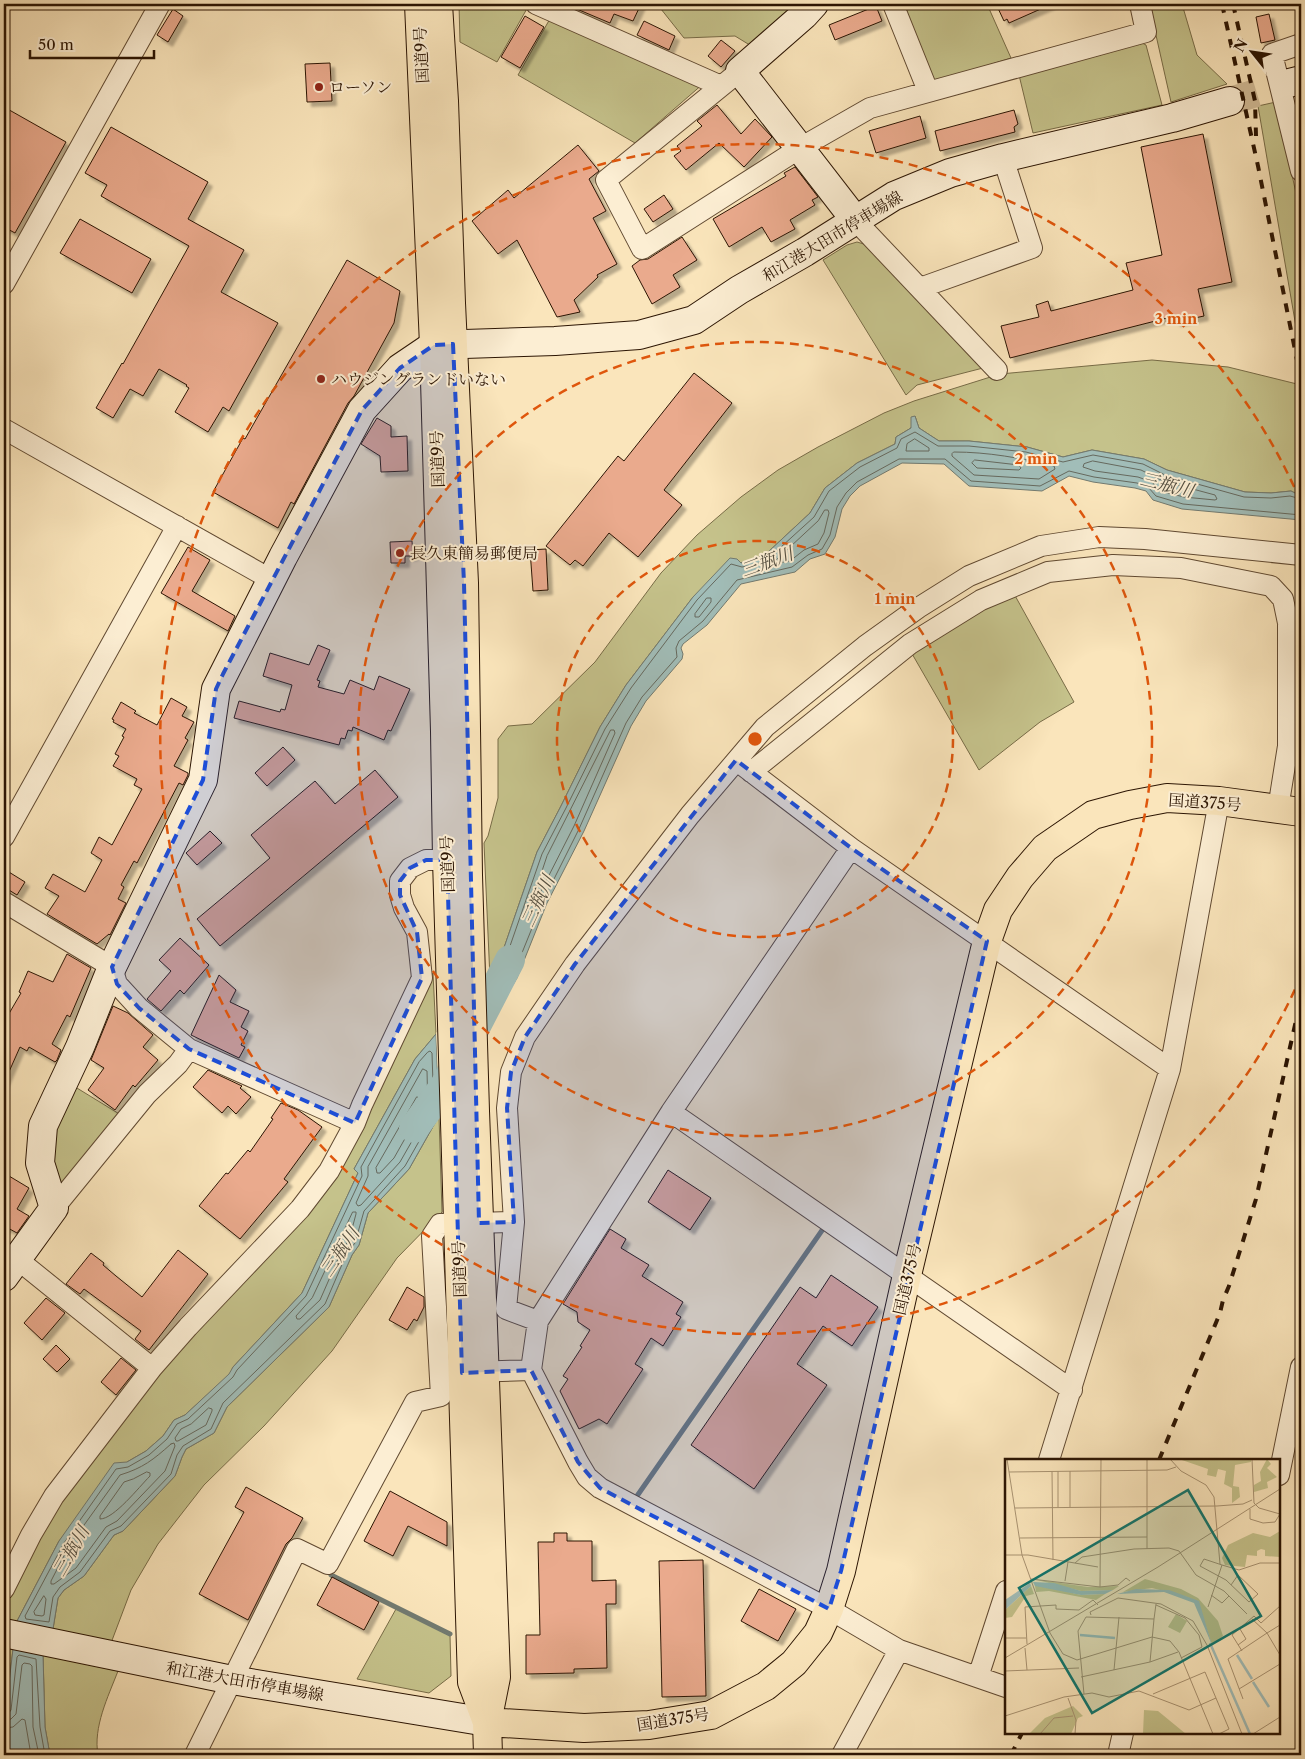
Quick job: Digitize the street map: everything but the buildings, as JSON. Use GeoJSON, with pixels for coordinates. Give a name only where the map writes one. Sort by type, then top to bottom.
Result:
{"type":"FeatureCollection","features":[{"type":"Feature","properties":{"kind":"highway","name":"国道9号"},"geometry":{"type":"LineString","coordinates":[[419,4],[464,583],[467,715],[457,803],[458,867],[475,1111],[468,1223],[473,1372],[472,1682],[487,1722],[488,1755]]}},
{"type":"Feature","properties":{"kind":"highway","name":"国道9号"},"geometry":{"type":"LineString","coordinates":[[438,4],[444,101],[445,732],[457,803]]}},
{"type":"Feature","properties":{"kind":"highway","name":"国道375号"},"geometry":{"type":"LineString","coordinates":[[487,1722],[584,1728],[649,1725],[711,1715],[766,1686],[794,1663],[818,1632],[829,1609],[841,1571],[907,1275],[987,941],[998,910],[1026,870],[1045,848],[1093,815],[1167,798],[1219,801],[1290,811]]}},
{"type":"Feature","properties":{"kind":"highway","name":"国道9号"},"geometry":{"type":"LineString","coordinates":[[458,867],[448,908],[456,1167],[468,1223]]}},
{"type":"Feature","properties":{"kind":"street"},"geometry":{"type":"LineString","coordinates":[[4,284],[160,4]]}},
{"type":"Feature","properties":{"kind":"street"},"geometry":{"type":"LineString","coordinates":[[536,4],[730,78],[800,148],[856,221],[997,370]]}},
{"type":"Feature","properties":{"kind":"street"},"geometry":{"type":"LineString","coordinates":[[814,4],[804,16],[606,180],[642,249],[800,148],[870,108],[1146,32],[1140,4]]}},
{"type":"Feature","properties":{"kind":"street"},"geometry":{"type":"LineString","coordinates":[[893,4],[928,92]]}},
{"type":"Feature","properties":{"kind":"street"},"geometry":{"type":"LineString","coordinates":[[1301,44],[1272,54],[1301,171]]}},
{"type":"Feature","properties":{"kind":"street","name":"和江港大田市停車場線"},"geometry":{"type":"LineString","coordinates":[[444,344],[555,341],[638,335],[694,320],[739,290],[856,221],[894,196],[950,172],[1172,118],[1230,101]]}},
{"type":"Feature","properties":{"kind":"street"},"geometry":{"type":"LineString","coordinates":[[920,288],[1032,248],[1003,158]]}},
{"type":"Feature","properties":{"kind":"street"},"geometry":{"type":"LineString","coordinates":[[54,1208],[40,1163],[43,1126],[80,1047],[112,967],[203,780],[216,689],[362,410],[400,368],[444,344]]}},
{"type":"Feature","properties":{"kind":"street"},"geometry":{"type":"LineString","coordinates":[[4,429],[272,580]]}},
{"type":"Feature","properties":{"kind":"street"},"geometry":{"type":"LineString","coordinates":[[4,838],[177,526]]}},
{"type":"Feature","properties":{"kind":"street"},"geometry":{"type":"LineString","coordinates":[[744,766],[765,727],[864,646],[918,608],[969,576],[1041,546],[1099,537],[1145,539],[1301,555]]}},
{"type":"Feature","properties":{"kind":"street"},"geometry":{"type":"LineString","coordinates":[[538,1322],[506,1309],[514,1222],[507,1108],[511,1072],[526,1037],[575,964],[690,815],[744,766],[910,644],[981,600],[1048,572],[1113,565],[1182,568],[1271,586],[1283,599],[1288,623],[1290,811]]}},
{"type":"Feature","properties":{"kind":"street"},"geometry":{"type":"LineString","coordinates":[[744,766],[851,848],[1170,1069]]}},
{"type":"Feature","properties":{"kind":"street"},"geometry":{"type":"LineString","coordinates":[[1049,1459],[1170,1069],[1219,801]]}},
{"type":"Feature","properties":{"kind":"street"},"geometry":{"type":"LineString","coordinates":[[851,848],[671,1112],[538,1322],[531,1370],[578,1462],[587,1477],[600,1488],[829,1609],[899,1650],[1005,1687]]}},
{"type":"Feature","properties":{"kind":"street"},"geometry":{"type":"LineString","coordinates":[[4,1589],[31,1535],[54,1496],[152,1368],[188,1327],[300,1210],[329,1171],[355,1123],[422,978],[417,932],[404,908],[400,895],[400,881],[410,868],[426,860],[458,867]]}},
{"type":"Feature","properties":{"kind":"street"},"geometry":{"type":"LineString","coordinates":[[4,902],[112,967],[117,984],[139,1008],[189,1049],[355,1123]]}},
{"type":"Feature","properties":{"kind":"street"},"geometry":{"type":"LineString","coordinates":[[152,1368],[10,1268],[54,1208],[147,1094],[178,1064],[189,1049]]}},
{"type":"Feature","properties":{"kind":"street"},"geometry":{"type":"LineString","coordinates":[[671,1112],[1072,1390]]}},
{"type":"Feature","properties":{"kind":"street"},"geometry":{"type":"LineString","coordinates":[[195,1755],[297,1549],[328,1564],[415,1402],[441,1396],[432,1236],[440,1224],[514,1222]]}},
{"type":"Feature","properties":{"kind":"street"},"geometry":{"type":"LineString","coordinates":[[1280,1470],[1301,1367]]}},
{"type":"Feature","properties":{"kind":"street"},"geometry":{"type":"LineString","coordinates":[[473,1372],[531,1370]]}},
{"type":"Feature","properties":{"kind":"street"},"geometry":{"type":"LineString","coordinates":[[978,1677],[1005,1593]]}},
{"type":"Feature","properties":{"kind":"street","name":"和江港大田市停車場線"},"geometry":{"type":"LineString","coordinates":[[4,1633],[232,1680],[487,1722]]}},
{"type":"Feature","properties":{"kind":"street"},"geometry":{"type":"LineString","coordinates":[[842,1755],[899,1650]]}},
{"type":"Feature","properties":{"kind":"street"},"geometry":{"type":"LineString","coordinates":[[1118,1755],[1123,1734]]}},
{"type":"Feature","properties":{"kind":"highlighted area"},"geometry":{"type":"Polygon","coordinates":[[[453,344],[464,583],[479,1223],[514,1222],[507,1108],[511,1072],[525,1037],[575,964],[736,760],[851,848],[987,941],[841,1571],[829,1609],[600,1488],[578,1462],[531,1370],[462,1373],[447,860],[426,860],[410,868],[400,881],[400,895],[417,932],[422,978],[355,1123],[189,1049],[139,1008],[117,984],[112,967],[203,780],[216,689],[223,674],[362,410],[400,368],[434,345],[453,344]]]}},
{"type":"Feature","properties":{"kind":"shaded area"},"geometry":{"type":"Polygon","coordinates":[[[459,4],[529,5],[497,62],[460,42],[459,4]]]}},
{"type":"Feature","properties":{"kind":"shaded area"},"geometry":{"type":"Polygon","coordinates":[[[657,4],[801,4],[753,47],[735,36],[684,38],[657,4]]]}},
{"type":"Feature","properties":{"kind":"shaded area"},"geometry":{"type":"Polygon","coordinates":[[[905,4],[987,4],[1011,58],[935,82],[902,9],[905,4]]]}},
{"type":"Feature","properties":{"kind":"shaded area"},"geometry":{"type":"Polygon","coordinates":[[[1149,4],[1182,4],[1197,55],[1227,84],[1171,102],[1149,4]]]}},
{"type":"Feature","properties":{"kind":"shaded area"},"geometry":{"type":"Polygon","coordinates":[[[551,17],[704,83],[635,143],[518,75],[551,17]]]}},
{"type":"Feature","properties":{"kind":"shaded area"},"geometry":{"type":"Polygon","coordinates":[[[1140,42],[1146,45],[1162,105],[1033,133],[1019,75],[1140,42]]]}},
{"type":"Feature","properties":{"kind":"shaded area"},"geometry":{"type":"Polygon","coordinates":[[[1276,102],[1301,216],[1301,356],[1258,106],[1276,102]]]}},
{"type":"Feature","properties":{"kind":"shaded area"},"geometry":{"type":"Polygon","coordinates":[[[857,242],[874,247],[983,368],[917,385],[906,395],[823,260],[847,245],[857,242]]]}},
{"type":"Feature","properties":{"kind":"shaded area"},"geometry":{"type":"Polygon","coordinates":[[[1152,360],[1228,367],[1297,384],[1301,414],[1301,496],[1291,491],[1271,493],[1245,492],[1167,470],[1144,459],[1092,450],[1063,457],[1027,447],[969,441],[939,441],[919,428],[915,416],[911,428],[896,437],[895,444],[857,463],[825,488],[810,513],[767,553],[740,563],[693,597],[626,685],[600,727],[537,852],[497,968],[490,979],[484,843],[488,836],[498,798],[498,739],[508,726],[532,724],[595,662],[661,573],[697,535],[741,497],[778,470],[884,413],[914,401],[1000,374],[1152,360]]]}},
{"type":"Feature","properties":{"kind":"shaded area"},"geometry":{"type":"Polygon","coordinates":[[[1013,592],[1074,702],[1040,722],[979,770],[911,652],[1013,592]]]}},
{"type":"Feature","properties":{"kind":"shaded area"},"geometry":{"type":"Polygon","coordinates":[[[433,973],[436,1034],[415,1059],[354,1169],[358,1173],[302,1293],[233,1367],[230,1374],[185,1415],[174,1420],[163,1436],[146,1451],[127,1462],[59,1541],[16,1623],[4,1620],[4,1597],[27,1551],[135,1394],[298,1218],[396,1048],[433,973]]]}},
{"type":"Feature","properties":{"kind":"shaded area"},"geometry":{"type":"Polygon","coordinates":[[[72,1085],[121,1115],[57,1193],[48,1161],[58,1113],[72,1085]]]}},
{"type":"Feature","properties":{"kind":"shaded area"},"geometry":{"type":"Polygon","coordinates":[[[439,1116],[442,1212],[397,1258],[332,1351],[264,1426],[204,1485],[158,1544],[131,1590],[111,1643],[53,1629],[58,1598],[64,1590],[84,1576],[114,1535],[123,1531],[175,1476],[186,1449],[214,1433],[227,1407],[329,1307],[352,1255],[359,1245],[368,1213],[409,1169],[439,1116]]]}},
{"type":"Feature","properties":{"kind":"shaded area"},"geometry":{"type":"Polygon","coordinates":[[[396,1609],[450,1635],[451,1676],[429,1693],[357,1679],[396,1609]]]}},
{"type":"Feature","properties":{"kind":"shaded area"},"geometry":{"type":"Polygon","coordinates":[[[4,1647],[13,1649],[6,1708],[5,1755],[4,1755],[4,1647]]]}},
{"type":"Feature","properties":{"kind":"shaded area"},"geometry":{"type":"Polygon","coordinates":[[[43,1655],[118,1671],[99,1723],[98,1755],[50,1755],[45,1727],[43,1655]]]}},
{"type":"Feature","properties":{"kind":"water"},"geometry":{"type":"Polygon","coordinates":[[[915,416],[919,428],[939,441],[969,441],[1027,447],[1063,457],[1092,450],[1144,459],[1167,470],[1245,492],[1271,493],[1291,491],[1301,496],[1301,520],[1182,509],[1153,500],[1146,491],[1069,476],[1042,491],[969,486],[944,464],[902,463],[860,486],[850,496],[842,509],[835,537],[825,554],[810,559],[795,572],[741,584],[707,625],[683,644],[681,648],[682,659],[646,701],[631,726],[584,831],[547,903],[517,978],[492,1020],[490,979],[497,968],[537,852],[600,727],[626,685],[693,597],[730,558],[737,559],[741,563],[767,553],[810,513],[825,488],[857,463],[895,444],[896,437],[911,428],[911,417],[915,416]]]}},
{"type":"Feature","properties":{"kind":"water"},"geometry":{"type":"Polygon","coordinates":[[[436,1034],[439,1116],[409,1169],[368,1213],[359,1245],[352,1255],[329,1307],[227,1407],[214,1433],[186,1449],[175,1476],[123,1531],[114,1535],[84,1576],[64,1590],[58,1598],[53,1629],[16,1623],[59,1541],[114,1463],[127,1462],[146,1451],[163,1436],[174,1420],[185,1415],[229,1374],[233,1367],[302,1293],[358,1173],[354,1169],[415,1059],[436,1034]]]}},
{"type":"Feature","properties":{"kind":"water"},"geometry":{"type":"Polygon","coordinates":[[[13,1649],[43,1655],[45,1727],[50,1755],[5,1755],[6,1708],[13,1649]]]}},
{"type":"Feature","properties":{"kind":"pier"},"geometry":{"type":"Polygon","coordinates":[[[490,975],[492,1022],[490,1020],[488,979],[490,975]]]}},
{"type":"Feature","properties":{"kind":"pier"},"geometry":{"type":"Polygon","coordinates":[[[436,1032],[439,1034],[442,1117],[440,1121],[436,1032]]]}},
{"type":"Feature","properties":{"kind":"waterway","name":"三瓶川"},"geometry":{"type":"LineString","coordinates":[[414,1128],[446,1084],[510,960]]}},
{"type":"Feature","properties":{"kind":"waterway"},"geometry":{"type":"LineString","coordinates":[[637,1496],[823,1229]]}},
{"type":"Feature","properties":{"kind":"waterway"},"geometry":{"type":"LineString","coordinates":[[331,1575],[450,1634]]}},
{"type":"Feature","properties":{"kind":"tunnel"},"geometry":{"type":"LineString","coordinates":[[1230,101],[1289,83]]}},
{"type":"Feature","properties":{"kind":"railway"},"geometry":{"type":"LineString","coordinates":[[1222,4],[1258,166],[1298,365],[1301,392]]}},
{"type":"Feature","properties":{"kind":"railway"},"geometry":{"type":"LineString","coordinates":[[1233,4],[1255,101],[1256,136]]}},
{"type":"Feature","properties":{"kind":"railway"},"geometry":{"type":"LineString","coordinates":[[1159,1459],[1220,1313],[1256,1199],[1297,1016],[1301,988]]}},
{"type":"Feature","properties":{"kind":"railway"},"geometry":{"type":"LineString","coordinates":[[1011,1755],[1022,1734]]}},
{"type":"Feature","properties":{"kind":"place","name":"ローソン"},"geometry":{"type":"Point","coordinates":[319,87]}},
{"type":"Feature","properties":{"kind":"place","name":"ハウジングランドいない"},"geometry":{"type":"Point","coordinates":[321,379]}},
{"type":"Feature","properties":{"kind":"place","name":"長久東簡易郵便局"},"geometry":{"type":"Point","coordinates":[400,553]}}]}
